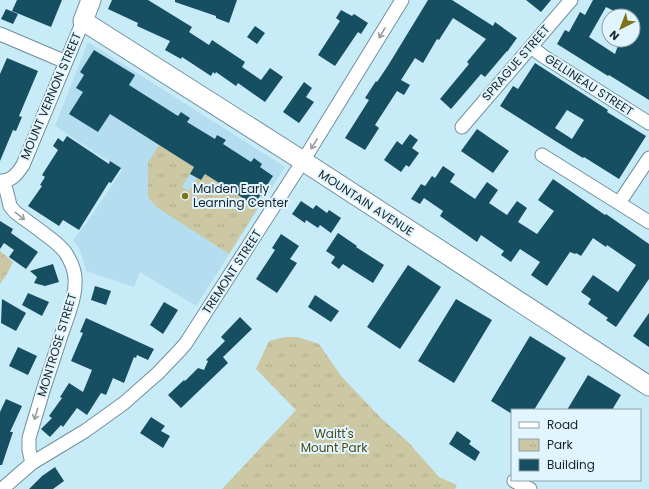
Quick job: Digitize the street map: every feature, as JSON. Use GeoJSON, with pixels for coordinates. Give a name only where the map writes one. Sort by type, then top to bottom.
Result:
{"type":"FeatureCollection","features":[{"type":"Feature","properties":{"kind":"street","name":"MOUNT VERNON STREET"},"geometry":{"type":"LineString","coordinates":[[2,182],[12,178],[23,165],[91,0]]}},
{"type":"Feature","properties":{"kind":"street","name":"TREMONT STREET"},"geometry":{"type":"LineString","coordinates":[[2,489],[32,464],[85,431],[124,403],[158,373],[180,350],[303,161],[402,0]]}},
{"type":"Feature","properties":{"kind":"street","name":"SPRAGUE STREET"},"geometry":{"type":"LineString","coordinates":[[462,127],[571,0]]}},
{"type":"Feature","properties":{"kind":"street","name":"MOUNTAIN AVENUE"},"geometry":{"type":"LineString","coordinates":[[82,21],[303,161],[649,386]]}},
{"type":"Feature","properties":{"kind":"street"},"geometry":{"type":"LineString","coordinates":[[0,34],[66,62]]}},
{"type":"Feature","properties":{"kind":"street","name":"GELLINEAU STREET"},"geometry":{"type":"LineString","coordinates":[[531,47],[649,123]]}},
{"type":"Feature","properties":{"kind":"street"},"geometry":{"type":"LineString","coordinates":[[542,156],[649,222]]}},
{"type":"Feature","properties":{"kind":"street"},"geometry":{"type":"LineString","coordinates":[[619,203],[647,164]]}},
{"type":"Feature","properties":{"kind":"street","name":"MONTROSE STREET"},"geometry":{"type":"LineString","coordinates":[[2,182],[10,206],[15,212],[55,242],[66,253],[74,273],[75,282],[72,303],[29,438],[28,450],[32,464]]}},
{"type":"Feature","properties":{"kind":"street"},"geometry":{"type":"LineString","coordinates":[[514,481],[530,489]]}},
{"type":"Feature","properties":{"kind":"shaded area","name":"Malden Early Learning Center"},"geometry":{"type":"Polygon","coordinates":[[[88,42],[285,167],[196,306],[140,272],[134,287],[86,271],[82,256],[73,240],[122,170],[55,126],[88,42]]]}},
{"type":"Feature","properties":{"kind":"green space"},"geometry":{"type":"Polygon","coordinates":[[[159,145],[194,167],[182,187],[189,191],[197,178],[201,180],[205,174],[254,205],[253,207],[257,209],[229,254],[158,208],[148,197],[148,163],[159,145]]]}},
{"type":"Feature","properties":{"kind":"green space"},"geometry":{"type":"Polygon","coordinates":[[[0,251],[13,262],[0,284],[0,251]]]}},
{"type":"Feature","properties":{"kind":"green space","name":"Waitt's Mount Park"},"geometry":{"type":"Polygon","coordinates":[[[285,337],[298,337],[319,344],[341,376],[381,418],[408,442],[439,477],[457,485],[455,489],[222,489],[296,410],[256,369],[269,341],[285,337]]]}},
{"type":"Feature","properties":{"kind":"building"},"geometry":{"type":"Polygon","coordinates":[[[17,0],[62,0],[51,27],[12,11],[17,0]]]}},
{"type":"Feature","properties":{"kind":"building"},"geometry":{"type":"Polygon","coordinates":[[[112,0],[148,0],[192,27],[189,32],[209,45],[212,40],[245,62],[242,67],[261,80],[270,68],[283,77],[265,102],[238,83],[236,86],[216,72],[215,74],[213,72],[211,76],[182,57],[181,59],[165,50],[170,41],[137,26],[138,23],[108,9],[112,0]]]}},
{"type":"Feature","properties":{"kind":"building"},"geometry":{"type":"Polygon","coordinates":[[[175,0],[237,0],[229,23],[216,18],[216,16],[175,2],[175,0]]]}},
{"type":"Feature","properties":{"kind":"building"},"geometry":{"type":"Polygon","coordinates":[[[428,0],[452,0],[493,26],[495,22],[517,38],[485,77],[481,74],[451,109],[440,99],[469,64],[467,62],[486,39],[453,18],[439,40],[437,39],[423,63],[415,58],[401,80],[410,85],[404,95],[397,91],[375,125],[379,128],[365,150],[345,138],[369,100],[365,98],[389,64],[428,0]]]}},
{"type":"Feature","properties":{"kind":"building"},"geometry":{"type":"Polygon","coordinates":[[[526,0],[551,0],[541,12],[526,0]]]}},
{"type":"Feature","properties":{"kind":"building"},"geometry":{"type":"Polygon","coordinates":[[[593,0],[649,0],[649,100],[557,44],[565,30],[569,32],[580,12],[585,15],[593,0]]]}},
{"type":"Feature","properties":{"kind":"building"},"geometry":{"type":"Polygon","coordinates":[[[6,9],[18,14],[13,24],[1,19],[6,9]]]}},
{"type":"Feature","properties":{"kind":"building"},"geometry":{"type":"Polygon","coordinates":[[[341,10],[352,16],[354,14],[368,23],[361,34],[358,32],[335,66],[318,55],[340,21],[336,18],[341,10]]]}},
{"type":"Feature","properties":{"kind":"building"},"geometry":{"type":"Polygon","coordinates":[[[255,26],[265,33],[257,44],[247,37],[255,26]]]}},
{"type":"Feature","properties":{"kind":"building"},"geometry":{"type":"Polygon","coordinates":[[[94,50],[135,75],[129,85],[178,116],[181,112],[190,118],[187,122],[215,139],[217,135],[226,140],[223,144],[251,162],[254,158],[262,164],[260,167],[273,176],[254,205],[205,174],[201,180],[190,174],[194,167],[110,114],[98,132],[69,114],[83,92],[76,88],[84,75],[80,72],[94,50]]]}},
{"type":"Feature","properties":{"kind":"building"},"geometry":{"type":"Polygon","coordinates":[[[7,58],[38,71],[19,116],[22,117],[16,131],[13,130],[0,161],[0,74],[7,58]]]}},
{"type":"Feature","properties":{"kind":"building"},"geometry":{"type":"Polygon","coordinates":[[[535,63],[608,110],[607,112],[646,136],[619,179],[500,106],[513,86],[518,89],[535,63]],[[567,110],[555,128],[572,139],[584,120],[567,110]]]}},
{"type":"Feature","properties":{"kind":"building"},"geometry":{"type":"Polygon","coordinates":[[[304,82],[312,88],[306,97],[314,102],[299,123],[283,112],[304,82]]]}},
{"type":"Feature","properties":{"kind":"building"},"geometry":{"type":"Polygon","coordinates":[[[477,129],[509,151],[493,173],[461,151],[477,129]]]}},
{"type":"Feature","properties":{"kind":"building"},"geometry":{"type":"Polygon","coordinates":[[[410,134],[418,140],[412,148],[419,153],[409,167],[406,165],[401,172],[384,160],[397,141],[402,145],[410,134]]]}},
{"type":"Feature","properties":{"kind":"building"},"geometry":{"type":"Polygon","coordinates":[[[67,136],[109,164],[110,161],[121,168],[111,183],[109,182],[79,230],[63,220],[59,226],[28,206],[42,186],[40,185],[45,177],[42,175],[58,150],[53,146],[58,138],[63,142],[67,136]]]}},
{"type":"Feature","properties":{"kind":"building"},"geometry":{"type":"Polygon","coordinates":[[[443,166],[455,174],[450,182],[475,199],[487,182],[498,190],[489,203],[507,215],[517,201],[527,208],[518,222],[537,234],[554,211],[538,200],[553,179],[649,244],[649,279],[616,327],[606,320],[608,318],[588,304],[591,299],[581,292],[593,275],[618,292],[636,265],[607,245],[606,247],[593,238],[581,256],[570,252],[547,286],[531,275],[540,262],[520,249],[511,262],[501,255],[504,251],[481,235],[477,242],[440,216],[443,211],[424,198],[420,204],[411,199],[421,184],[425,186],[432,176],[435,178],[443,166]]]}},
{"type":"Feature","properties":{"kind":"building"},"geometry":{"type":"Polygon","coordinates":[[[301,201],[313,209],[316,205],[327,213],[329,210],[341,218],[331,233],[320,225],[318,228],[306,220],[305,223],[292,214],[301,201]]]}},
{"type":"Feature","properties":{"kind":"building"},"geometry":{"type":"Polygon","coordinates":[[[0,221],[13,229],[11,233],[38,252],[26,269],[9,257],[14,250],[4,243],[0,249],[0,221]]]}},
{"type":"Feature","properties":{"kind":"building"},"geometry":{"type":"Polygon","coordinates":[[[338,233],[357,246],[356,247],[384,265],[373,283],[343,264],[339,269],[331,263],[335,257],[326,251],[338,233]]]}},
{"type":"Feature","properties":{"kind":"building"},"geometry":{"type":"Polygon","coordinates":[[[281,234],[299,246],[290,259],[297,263],[277,293],[256,279],[275,250],[272,248],[281,234]]]}},
{"type":"Feature","properties":{"kind":"building"},"geometry":{"type":"Polygon","coordinates":[[[53,264],[59,282],[45,286],[34,283],[37,277],[30,271],[53,264]]]}},
{"type":"Feature","properties":{"kind":"building"},"geometry":{"type":"Polygon","coordinates":[[[408,265],[441,287],[400,349],[367,327],[408,265]]]}},
{"type":"Feature","properties":{"kind":"building"},"geometry":{"type":"Polygon","coordinates":[[[95,286],[111,291],[106,305],[91,300],[95,286]]]}},
{"type":"Feature","properties":{"kind":"building"},"geometry":{"type":"Polygon","coordinates":[[[28,293],[49,302],[42,316],[22,305],[28,293]]]}},
{"type":"Feature","properties":{"kind":"building"},"geometry":{"type":"Polygon","coordinates":[[[315,295],[339,311],[331,322],[308,307],[315,295]]]}},
{"type":"Feature","properties":{"kind":"building"},"geometry":{"type":"Polygon","coordinates":[[[2,299],[26,313],[16,331],[1,323],[2,299]]]}},
{"type":"Feature","properties":{"kind":"building"},"geometry":{"type":"Polygon","coordinates":[[[456,299],[492,320],[454,383],[418,361],[456,299]]]}},
{"type":"Feature","properties":{"kind":"building"},"geometry":{"type":"Polygon","coordinates":[[[164,302],[178,310],[163,334],[150,325],[164,302]]]}},
{"type":"Feature","properties":{"kind":"building"},"geometry":{"type":"Polygon","coordinates":[[[649,313],[649,347],[633,336],[649,313]]]}},
{"type":"Feature","properties":{"kind":"building"},"geometry":{"type":"Polygon","coordinates":[[[240,317],[252,329],[223,357],[228,363],[181,408],[168,395],[198,368],[204,370],[208,361],[206,360],[225,341],[221,337],[240,317]]]}},
{"type":"Feature","properties":{"kind":"building"},"geometry":{"type":"Polygon","coordinates":[[[86,318],[154,349],[148,360],[137,355],[136,358],[134,357],[124,383],[113,378],[106,395],[101,393],[87,415],[77,408],[63,427],[61,425],[50,437],[41,429],[52,418],[49,416],[62,398],[60,397],[69,383],[83,392],[92,370],[71,361],[83,333],[80,332],[86,318]]]}},
{"type":"Feature","properties":{"kind":"building"},"geometry":{"type":"Polygon","coordinates":[[[530,336],[566,358],[535,409],[511,409],[511,413],[491,401],[530,336]]]}},
{"type":"Feature","properties":{"kind":"building"},"geometry":{"type":"Polygon","coordinates":[[[18,347],[37,356],[28,375],[9,366],[18,347]]]}},
{"type":"Feature","properties":{"kind":"building"},"geometry":{"type":"Polygon","coordinates":[[[588,375],[621,395],[613,409],[568,409],[588,375]]]}},
{"type":"Feature","properties":{"kind":"building"},"geometry":{"type":"Polygon","coordinates":[[[6,399],[22,406],[10,432],[13,432],[2,465],[0,465],[0,412],[6,399]]]}},
{"type":"Feature","properties":{"kind":"building"},"geometry":{"type":"Polygon","coordinates":[[[151,417],[165,426],[161,431],[170,436],[163,448],[140,433],[151,417]]]}},
{"type":"Feature","properties":{"kind":"building"},"geometry":{"type":"Polygon","coordinates":[[[457,431],[471,441],[469,444],[480,452],[475,461],[449,444],[457,431]]]}},
{"type":"Feature","properties":{"kind":"building"},"geometry":{"type":"Polygon","coordinates":[[[55,467],[64,481],[53,489],[29,489],[42,476],[55,467]]]}},
{"type":"Feature","properties":{"kind":"place","name":"Malden Early Learning Center"},"geometry":{"type":"Point","coordinates":[185,196]}}]}
